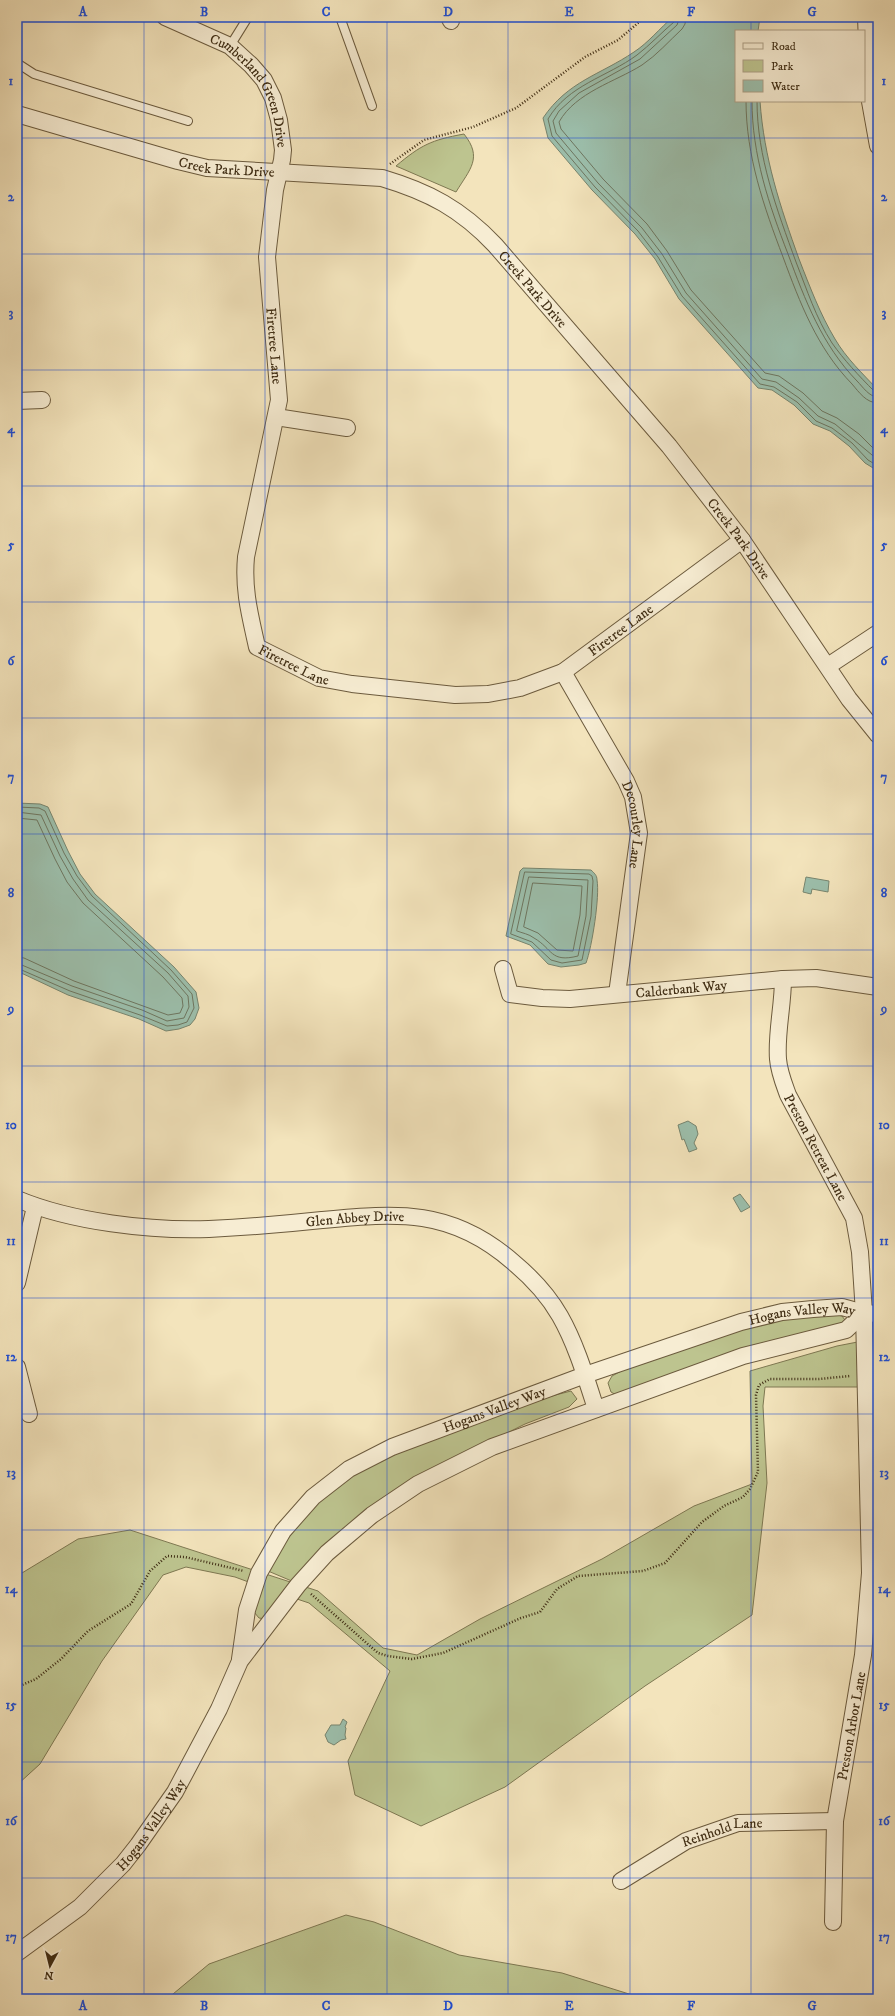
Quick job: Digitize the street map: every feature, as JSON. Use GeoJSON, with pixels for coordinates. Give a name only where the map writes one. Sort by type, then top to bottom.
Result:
{"type":"FeatureCollection","features":[{"type":"Feature","properties":{"kind":"street","name":"Cumberland Green Drive"},"geometry":{"type":"LineString","coordinates":[[165,17],[230,46],[251,65],[264,80],[273,98],[282,136],[283,150],[280,172]]}},
{"type":"Feature","properties":{"kind":"street"},"geometry":{"type":"LineString","coordinates":[[866,17],[869,96],[878,146]]}},
{"type":"Feature","properties":{"kind":"street","name":"Creek Park Drive"},"geometry":{"type":"LineString","coordinates":[[17,114],[207,168],[382,178],[408,185],[432,195],[476,225],[669,446],[742,540],[865,720],[878,735]]}},
{"type":"Feature","properties":{"kind":"street","name":"Firetree Lane"},"geometry":{"type":"LineString","coordinates":[[280,172],[271,216],[267,257],[279,389],[276,417],[246,557],[244,579],[246,600],[257,647],[319,678],[352,684],[455,695],[488,694],[520,688],[563,672],[742,540]]}},
{"type":"Feature","properties":{"kind":"street"},"geometry":{"type":"LineString","coordinates":[[17,402],[42,400]]}},
{"type":"Feature","properties":{"kind":"street"},"geometry":{"type":"LineString","coordinates":[[276,417],[347,428]]}},
{"type":"Feature","properties":{"kind":"street"},"geometry":{"type":"LineString","coordinates":[[828,666],[878,633]]}},
{"type":"Feature","properties":{"kind":"street","name":"Decourley Lane"},"geometry":{"type":"LineString","coordinates":[[563,672],[624,775],[633,797],[637,815],[638,844],[617,994]]}},
{"type":"Feature","properties":{"kind":"street","name":"Calderbank Way"},"geometry":{"type":"LineString","coordinates":[[504,968],[510,994],[542,998],[570,999],[783,979],[816,978],[878,987]]}},
{"type":"Feature","properties":{"kind":"street","name":"Preston Retreat Lane"},"geometry":{"type":"LineString","coordinates":[[783,979],[778,1034],[778,1059],[781,1077],[788,1095],[854,1218],[871,1314]]}},
{"type":"Feature","properties":{"kind":"street","name":"Glen Abbey Drive"},"geometry":{"type":"LineString","coordinates":[[17,1199],[35,1207],[100,1221],[158,1228],[238,1228],[383,1215],[401,1215],[452,1225],[497,1248],[523,1271],[544,1293],[560,1316],[585,1375],[596,1408]]}},
{"type":"Feature","properties":{"kind":"street"},"geometry":{"type":"LineString","coordinates":[[17,1282],[35,1207]]}},
{"type":"Feature","properties":{"kind":"street","name":"Hogans Valley Way"},"geometry":{"type":"LineString","coordinates":[[240,1661],[247,1610],[259,1575],[283,1531],[313,1497],[349,1468],[392,1447],[585,1375],[742,1322],[782,1312],[842,1307],[871,1314]]}},
{"type":"Feature","properties":{"kind":"street","name":"Hogans Valley Way"},"geometry":{"type":"LineString","coordinates":[[17,1953],[58,1925],[80,1907],[122,1864],[155,1823],[175,1792],[200,1747],[240,1661],[296,1587],[328,1553],[372,1516],[418,1484],[492,1447],[596,1408],[743,1356],[846,1330],[871,1314]]}},
{"type":"Feature","properties":{"kind":"street","name":"Preston Arbor Lane"},"geometry":{"type":"LineString","coordinates":[[833,1922],[835,1821],[863,1655],[870,1573],[865,1375],[871,1314]]}},
{"type":"Feature","properties":{"kind":"street"},"geometry":{"type":"LineString","coordinates":[[17,1367],[29,1414]]}},
{"type":"Feature","properties":{"kind":"street","name":"Reinhold Lane"},"geometry":{"type":"LineString","coordinates":[[621,1881],[686,1841],[738,1823],[835,1821]]}},
{"type":"Feature","properties":{"kind":"lane"},"geometry":{"type":"LineString","coordinates":[[230,46],[248,17]]}},
{"type":"Feature","properties":{"kind":"lane"},"geometry":{"type":"LineString","coordinates":[[340,17],[372,106]]}},
{"type":"Feature","properties":{"kind":"lane"},"geometry":{"type":"LineString","coordinates":[[17,63],[34,74],[188,121]]}},
{"type":"Feature","properties":{"kind":"path"},"geometry":{"type":"LineString","coordinates":[[388,166],[407,150],[424,140],[473,127],[516,108],[585,57],[618,40],[645,17]]}},
{"type":"Feature","properties":{"kind":"path"},"geometry":{"type":"LineString","coordinates":[[296,1587],[314,1595],[378,1652],[388,1656],[412,1659],[443,1653],[521,1618],[540,1612],[557,1588],[578,1576],[643,1571],[665,1563],[702,1522],[724,1506],[743,1497],[758,1472],[756,1395],[759,1385],[770,1379],[819,1379],[865,1375]]}},
{"type":"Feature","properties":{"kind":"path"},"geometry":{"type":"LineString","coordinates":[[17,1687],[36,1679],[61,1659],[88,1631],[131,1604],[150,1571],[167,1556],[185,1557],[259,1575]]}},
{"type":"Feature","properties":{"kind":"green space"},"geometry":{"type":"Polygon","coordinates":[[[464,134],[470,142],[474,157],[470,170],[456,192],[396,166],[427,144],[464,134]]]}},
{"type":"Feature","properties":{"kind":"green space"},"geometry":{"type":"Polygon","coordinates":[[[830,1313],[842,1316],[845,1320],[845,1324],[618,1396],[611,1392],[608,1383],[612,1376],[625,1369],[744,1329],[776,1320],[830,1313]]]}},
{"type":"Feature","properties":{"kind":"green space"},"geometry":{"type":"Polygon","coordinates":[[[878,1338],[878,1387],[765,1387],[763,1406],[767,1483],[752,1615],[645,1686],[505,1787],[421,1826],[355,1795],[348,1761],[390,1671],[309,1603],[285,1595],[265,1619],[259,1618],[254,1612],[262,1587],[235,1577],[186,1567],[163,1575],[102,1661],[40,1764],[17,1785],[17,1576],[78,1539],[130,1530],[318,1591],[383,1648],[417,1655],[480,1619],[602,1559],[694,1506],[752,1484],[750,1371],[837,1346],[878,1338]]]}},
{"type":"Feature","properties":{"kind":"green space"},"geometry":{"type":"Polygon","coordinates":[[[571,1391],[577,1399],[569,1407],[525,1424],[423,1475],[294,1582],[268,1571],[287,1541],[310,1512],[336,1487],[351,1477],[378,1462],[412,1448],[515,1408],[571,1391]]]}},
{"type":"Feature","properties":{"kind":"green space"},"geometry":{"type":"Polygon","coordinates":[[[346,1915],[374,1922],[459,1955],[562,1973],[645,1999],[167,1999],[209,1964],[346,1915]]]}},
{"type":"Feature","properties":{"kind":"water"},"geometry":{"type":"Polygon","coordinates":[[[673,17],[760,17],[758,30],[735,30],[735,102],[760,102],[765,142],[779,201],[811,290],[839,346],[855,366],[878,390],[878,471],[865,463],[849,446],[830,431],[813,424],[794,405],[772,390],[758,388],[679,299],[655,259],[635,234],[592,190],[548,138],[543,118],[563,95],[585,80],[621,60],[649,40],[673,17]]]}},
{"type":"Feature","properties":{"kind":"water"},"geometry":{"type":"Polygon","coordinates":[[[17,803],[40,804],[48,807],[80,874],[95,894],[174,967],[196,992],[199,1008],[195,1019],[190,1025],[179,1029],[166,1031],[139,1019],[68,995],[17,971],[17,803]]]}},
{"type":"Feature","properties":{"kind":"water"},"geometry":{"type":"Polygon","coordinates":[[[523,868],[591,870],[595,874],[598,888],[595,922],[591,946],[586,963],[561,967],[548,964],[530,945],[506,936],[520,871],[523,868]]]}},
{"type":"Feature","properties":{"kind":"water"},"geometry":{"type":"Polygon","coordinates":[[[806,877],[829,881],[828,892],[812,889],[811,894],[803,892],[806,877]]]}},
{"type":"Feature","properties":{"kind":"water"},"geometry":{"type":"Polygon","coordinates":[[[688,1121],[696,1126],[698,1134],[694,1143],[697,1149],[689,1152],[684,1139],[682,1140],[678,1125],[688,1121]]]}},
{"type":"Feature","properties":{"kind":"water"},"geometry":{"type":"Polygon","coordinates":[[[740,1194],[750,1207],[741,1212],[733,1198],[740,1194]]]}},
{"type":"Feature","properties":{"kind":"water"},"geometry":{"type":"Polygon","coordinates":[[[343,1719],[347,1722],[345,1727],[346,1739],[341,1740],[334,1745],[328,1742],[325,1735],[331,1725],[340,1725],[343,1719]]]}}]}
